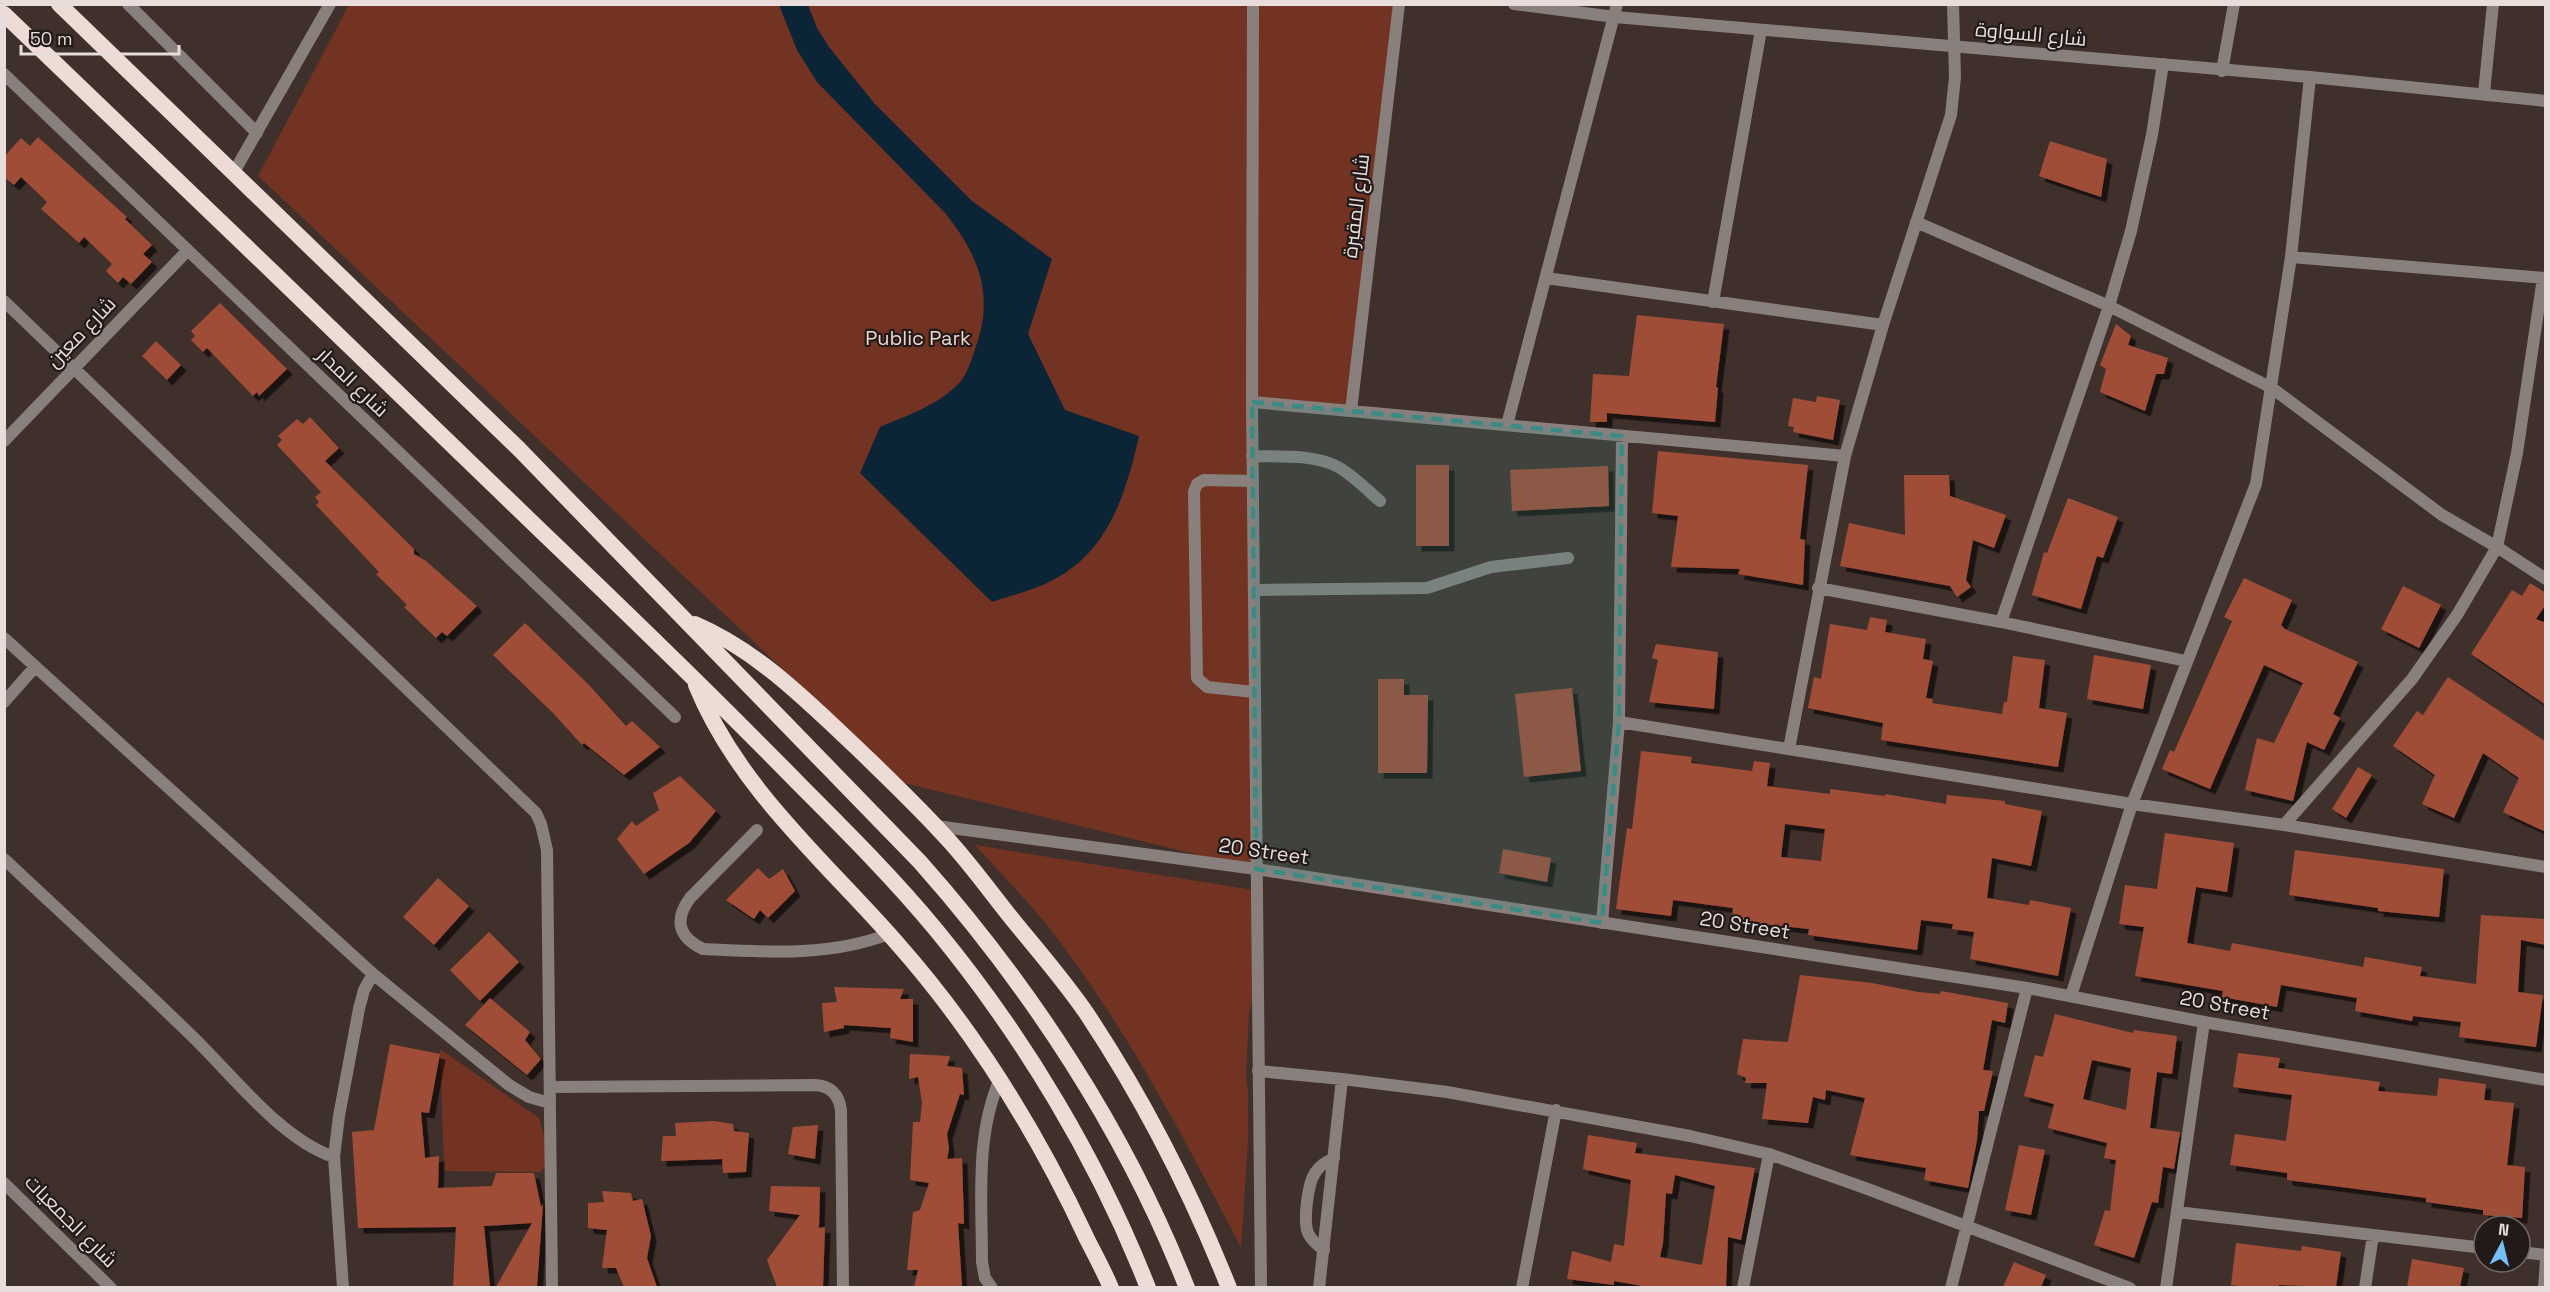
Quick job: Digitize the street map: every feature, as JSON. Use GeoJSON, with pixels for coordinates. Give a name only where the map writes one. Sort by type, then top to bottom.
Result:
{"type":"FeatureCollection","features":[{"type":"Feature","properties":{"kind":"highway"},"geometry":{"type":"LineString","coordinates":[[59,4],[519,449],[920,862],[996,952],[1063,1050],[1117,1142],[1161,1227],[1187,1287]]}},
{"type":"Feature","properties":{"kind":"highway"},"geometry":{"type":"LineString","coordinates":[[4,14],[693,676],[887,873],[986,994],[1030,1059],[1070,1126],[1108,1197],[1148,1287]]}},
{"type":"Feature","properties":{"kind":"highway"},"geometry":{"type":"LineString","coordinates":[[685,619],[729,640],[810,703],[936,826],[1049,965],[1085,1012],[1114,1057],[1168,1151],[1211,1242],[1229,1287]]}},
{"type":"Feature","properties":{"kind":"highway"},"geometry":{"type":"LineString","coordinates":[[693,676],[714,724],[742,769],[774,809],[889,934],[985,1055],[1047,1158],[1111,1287]]}},
{"type":"Feature","properties":{"kind":"street"},"geometry":{"type":"LineString","coordinates":[[128,4],[257,133]]}},
{"type":"Feature","properties":{"kind":"street"},"geometry":{"type":"LineString","coordinates":[[234,172],[330,4]]}},
{"type":"Feature","properties":{"kind":"street"},"geometry":{"type":"LineString","coordinates":[[1253,4],[1252,481],[1261,1287]]}},
{"type":"Feature","properties":{"kind":"street","name":"شارع المقبرة"},"geometry":{"type":"LineString","coordinates":[[1351,411],[1399,4]]}},
{"type":"Feature","properties":{"kind":"street","name":"شارع السواوة"},"geometry":{"type":"LineString","coordinates":[[1514,4],[1616,11],[1761,30],[2310,77],[2546,101]]}},
{"type":"Feature","properties":{"kind":"street"},"geometry":{"type":"LineString","coordinates":[[1789,749],[1845,456],[1883,326],[1939,159],[1951,116],[1955,77],[1953,4]]}},
{"type":"Feature","properties":{"kind":"street"},"geometry":{"type":"LineString","coordinates":[[2222,71],[2234,4]]}},
{"type":"Feature","properties":{"kind":"street"},"geometry":{"type":"LineString","coordinates":[[2484,93],[2493,4]]}},
{"type":"Feature","properties":{"kind":"street"},"geometry":{"type":"LineString","coordinates":[[1507,425],[1616,11]]}},
{"type":"Feature","properties":{"kind":"street"},"geometry":{"type":"LineString","coordinates":[[1713,302],[1761,30]]}},
{"type":"Feature","properties":{"kind":"street"},"geometry":{"type":"LineString","coordinates":[[2001,622],[2109,306],[2141,189],[2163,64]]}},
{"type":"Feature","properties":{"kind":"street","name":"شارع المدار"},"geometry":{"type":"LineString","coordinates":[[4,74],[675,717]]}},
{"type":"Feature","properties":{"kind":"street"},"geometry":{"type":"LineString","coordinates":[[2071,996],[2132,804],[2256,484],[2291,257],[2310,77]]}},
{"type":"Feature","properties":{"kind":"street"},"geometry":{"type":"LineString","coordinates":[[1916,222],[2109,306],[2272,388],[2442,515],[2498,547],[2546,579]]}},
{"type":"Feature","properties":{"kind":"street","name":"شارع معين"},"geometry":{"type":"LineString","coordinates":[[4,441],[188,250]]}},
{"type":"Feature","properties":{"kind":"street"},"geometry":{"type":"LineString","coordinates":[[2284,825],[2412,679],[2457,615],[2498,547],[2517,453],[2544,278],[2291,257]]}},
{"type":"Feature","properties":{"kind":"street"},"geometry":{"type":"LineString","coordinates":[[1546,279],[1883,326]]}},
{"type":"Feature","properties":{"kind":"street"},"geometry":{"type":"LineString","coordinates":[[4,301],[536,813],[543,830],[547,850],[552,1287]]}},
{"type":"Feature","properties":{"kind":"street"},"geometry":{"type":"LineString","coordinates":[[1252,402],[1845,456]]}},
{"type":"Feature","properties":{"kind":"street"},"geometry":{"type":"LineString","coordinates":[[1602,922],[1619,722],[1622,436]]}},
{"type":"Feature","properties":{"kind":"street"},"geometry":{"type":"LineString","coordinates":[[1252,456],[1308,459],[1328,463],[1346,473],[1380,501]]}},
{"type":"Feature","properties":{"kind":"street"},"geometry":{"type":"LineString","coordinates":[[1252,481],[1200,481],[1195,487],[1195,525],[1197,678],[1207,687],[1254,692]]}},
{"type":"Feature","properties":{"kind":"street"},"geometry":{"type":"LineString","coordinates":[[1254,590],[1426,588],[1483,569],[1568,558]]}},
{"type":"Feature","properties":{"kind":"street"},"geometry":{"type":"LineString","coordinates":[[1818,588],[2001,622],[2186,661]]}},
{"type":"Feature","properties":{"kind":"street"},"geometry":{"type":"LineString","coordinates":[[4,638],[373,974],[509,1085],[529,1097],[550,1103]]}},
{"type":"Feature","properties":{"kind":"street"},"geometry":{"type":"LineString","coordinates":[[4,702],[35,668]]}},
{"type":"Feature","properties":{"kind":"street"},"geometry":{"type":"LineString","coordinates":[[1619,722],[2546,867]]}},
{"type":"Feature","properties":{"kind":"street","name":"20 Street"},"geometry":{"type":"LineString","coordinates":[[936,826],[1256,869],[2026,988],[2204,1022],[2546,1080]]}},
{"type":"Feature","properties":{"kind":"street"},"geometry":{"type":"LineString","coordinates":[[757,830],[682,908],[680,921],[683,933],[691,944],[703,949],[821,951],[854,946],[889,934]]}},
{"type":"Feature","properties":{"kind":"street"},"geometry":{"type":"LineString","coordinates":[[4,859],[194,1038],[287,1131],[309,1147],[334,1157]]}},
{"type":"Feature","properties":{"kind":"street"},"geometry":{"type":"LineString","coordinates":[[343,1287],[334,1157],[339,1116],[359,1009],[364,990],[373,974]]}},
{"type":"Feature","properties":{"kind":"street"},"geometry":{"type":"LineString","coordinates":[[1951,1287],[2026,988]]}},
{"type":"Feature","properties":{"kind":"street"},"geometry":{"type":"LineString","coordinates":[[2166,1287],[2204,1022]]}},
{"type":"Feature","properties":{"kind":"street"},"geometry":{"type":"LineString","coordinates":[[1258,1071],[1342,1078],[1556,1110],[1769,1154],[2130,1287]]}},
{"type":"Feature","properties":{"kind":"street"},"geometry":{"type":"LineString","coordinates":[[992,1287],[983,1270],[983,1138],[992,1098],[1000,1078]]}},
{"type":"Feature","properties":{"kind":"street"},"geometry":{"type":"LineString","coordinates":[[1319,1287],[1342,1078]]}},
{"type":"Feature","properties":{"kind":"street"},"geometry":{"type":"LineString","coordinates":[[550,1087],[815,1085],[829,1088],[838,1098],[841,1110],[843,1287]]}},
{"type":"Feature","properties":{"kind":"street"},"geometry":{"type":"LineString","coordinates":[[1522,1287],[1556,1110]]}},
{"type":"Feature","properties":{"kind":"street"},"geometry":{"type":"LineString","coordinates":[[1743,1287],[1769,1154]]}},
{"type":"Feature","properties":{"kind":"street"},"geometry":{"type":"LineString","coordinates":[[1324,1250],[1312,1240],[1308,1232],[1306,1217],[1313,1176],[1321,1165],[1334,1158]]}},
{"type":"Feature","properties":{"kind":"street","name":"شارع الجمعيات"},"geometry":{"type":"LineString","coordinates":[[4,1183],[111,1287]]}},
{"type":"Feature","properties":{"kind":"street"},"geometry":{"type":"LineString","coordinates":[[2177,1212],[2472,1246]]}},
{"type":"Feature","properties":{"kind":"street"},"geometry":{"type":"LineString","coordinates":[[2365,1287],[2373,1234]]}},
{"type":"Feature","properties":{"kind":"street"},"geometry":{"type":"LineString","coordinates":[[2544,1287],[2546,1260]]}},
{"type":"Feature","properties":{"kind":"highlighted area"},"geometry":{"type":"Polygon","coordinates":[[[1252,402],[1622,436],[1619,722],[1602,923],[1256,869],[1252,402]]]}},
{"type":"Feature","properties":{"kind":"green space","name":"Public Park"},"geometry":{"type":"Polygon","coordinates":[[[349,5],[1399,5],[1351,411],[1252,402],[1256,869],[904,783],[258,176],[349,5]]]}},
{"type":"Feature","properties":{"kind":"green space"},"geometry":{"type":"Polygon","coordinates":[[[975,845],[1253,890],[1254,993],[1249,1014],[1246,1076],[1248,1140],[1241,1248],[1177,1126],[1107,1009],[1045,922],[975,845]]]}},
{"type":"Feature","properties":{"kind":"green space"},"geometry":{"type":"Polygon","coordinates":[[[440,1049],[539,1118],[545,1138],[546,1164],[541,1172],[444,1171],[440,1049]]]}},
{"type":"Feature","properties":{"kind":"water"},"geometry":{"type":"Polygon","coordinates":[[[779,5],[808,5],[817,28],[829,47],[874,103],[972,201],[1052,259],[1028,334],[1065,410],[1139,436],[1121,499],[1101,537],[1072,568],[1046,584],[992,602],[860,473],[880,427],[933,403],[963,379],[981,330],[984,311],[983,294],[975,261],[957,229],[945,213],[817,82],[797,50],[779,5]]]}},
{"type":"Feature","properties":{"kind":"building"},"geometry":{"type":"Polygon","coordinates":[[[38,137],[127,217],[125,219],[152,245],[143,254],[152,262],[131,284],[123,277],[118,283],[106,271],[112,264],[84,237],[79,243],[41,209],[47,202],[21,177],[14,185],[4,177],[4,157],[21,138],[30,146],[38,137]]]}},
{"type":"Feature","properties":{"kind":"building"},"geometry":{"type":"Polygon","coordinates":[[[2050,141],[2107,159],[2101,197],[2039,176],[2050,141]]]}},
{"type":"Feature","properties":{"kind":"building"},"geometry":{"type":"Polygon","coordinates":[[[220,303],[287,369],[259,396],[257,392],[253,396],[207,348],[203,352],[191,340],[195,336],[191,331],[220,303]]]}},
{"type":"Feature","properties":{"kind":"building"},"geometry":{"type":"Polygon","coordinates":[[[1637,315],[1724,324],[1716,387],[1718,388],[1715,422],[1607,413],[1607,422],[1590,422],[1593,374],[1629,376],[1637,315]]]}},
{"type":"Feature","properties":{"kind":"building"},"geometry":{"type":"Polygon","coordinates":[[[2116,324],[2131,336],[2128,345],[2168,358],[2164,374],[2156,374],[2145,411],[2100,392],[2106,369],[2100,365],[2116,324]]]}},
{"type":"Feature","properties":{"kind":"building"},"geometry":{"type":"Polygon","coordinates":[[[156,341],[181,365],[167,380],[142,356],[156,341]]]}},
{"type":"Feature","properties":{"kind":"building"},"geometry":{"type":"Polygon","coordinates":[[[1817,396],[1840,400],[1833,440],[1793,432],[1794,427],[1788,426],[1793,398],[1816,402],[1817,396]]]}},
{"type":"Feature","properties":{"kind":"building"},"geometry":{"type":"Polygon","coordinates":[[[310,417],[339,448],[325,461],[414,549],[414,554],[426,561],[477,606],[447,636],[442,632],[436,638],[404,607],[407,605],[376,574],[379,572],[316,505],[319,502],[315,497],[321,492],[277,445],[282,440],[278,436],[297,419],[303,424],[310,417]]]}},
{"type":"Feature","properties":{"kind":"building"},"geometry":{"type":"Polygon","coordinates":[[[1658,451],[1808,465],[1800,539],[1805,540],[1803,585],[1738,574],[1740,569],[1671,567],[1678,516],[1652,513],[1658,451]]]}},
{"type":"Feature","properties":{"kind":"building"},"geometry":{"type":"Polygon","coordinates":[[[1416,465],[1449,465],[1449,546],[1416,546],[1416,465]]]}},
{"type":"Feature","properties":{"kind":"building"},"geometry":{"type":"Polygon","coordinates":[[[1608,466],[1609,506],[1512,511],[1510,470],[1608,466]]]}},
{"type":"Feature","properties":{"kind":"building"},"geometry":{"type":"Polygon","coordinates":[[[1904,475],[1949,475],[1950,496],[2006,515],[1994,548],[1973,540],[1966,580],[1971,587],[1957,597],[1950,586],[1840,566],[1849,523],[1905,535],[1904,475]]]}},
{"type":"Feature","properties":{"kind":"building"},"geometry":{"type":"Polygon","coordinates":[[[2068,498],[2118,517],[2103,558],[2097,556],[2081,609],[2032,595],[2044,552],[2047,553],[2068,498]]]}},
{"type":"Feature","properties":{"kind":"building"},"geometry":{"type":"Polygon","coordinates":[[[2244,578],[2292,600],[2281,625],[2285,629],[2358,662],[2333,714],[2340,718],[2324,750],[2307,742],[2293,801],[2245,790],[2257,738],[2274,743],[2303,683],[2264,665],[2210,789],[2162,769],[2170,750],[2174,752],[2232,621],[2224,617],[2244,578]]]}},
{"type":"Feature","properties":{"kind":"building"},"geometry":{"type":"Polygon","coordinates":[[[2530,583],[2546,593],[2546,604],[2536,619],[2546,623],[2546,705],[2471,654],[2512,590],[2522,596],[2530,583]]]}},
{"type":"Feature","properties":{"kind":"building"},"geometry":{"type":"Polygon","coordinates":[[[2403,586],[2441,605],[2419,648],[2381,629],[2403,586]]]}},
{"type":"Feature","properties":{"kind":"building"},"geometry":{"type":"Polygon","coordinates":[[[1870,617],[1887,620],[1885,632],[1926,639],[1923,659],[1933,661],[1926,698],[1933,699],[1932,703],[2002,714],[2004,702],[2007,702],[2013,656],[2045,660],[2039,708],[2067,713],[2058,767],[1881,740],[1883,723],[1808,708],[1814,677],[1821,679],[1830,624],[1867,630],[1870,617]]]}},
{"type":"Feature","properties":{"kind":"building"},"geometry":{"type":"Polygon","coordinates":[[[525,623],[590,686],[626,726],[632,721],[660,747],[624,775],[584,743],[582,745],[554,714],[493,655],[525,623]]]}},
{"type":"Feature","properties":{"kind":"building"},"geometry":{"type":"Polygon","coordinates":[[[1656,644],[1718,652],[1714,709],[1649,702],[1658,660],[1652,658],[1656,644]]]}},
{"type":"Feature","properties":{"kind":"building"},"geometry":{"type":"Polygon","coordinates":[[[2094,655],[2151,665],[2143,709],[2087,699],[2094,655]]]}},
{"type":"Feature","properties":{"kind":"building"},"geometry":{"type":"Polygon","coordinates":[[[2448,677],[2546,742],[2546,832],[2503,812],[2519,778],[2483,753],[2454,818],[2422,804],[2435,775],[2393,746],[2417,711],[2423,715],[2448,677]]]}},
{"type":"Feature","properties":{"kind":"building"},"geometry":{"type":"Polygon","coordinates":[[[1378,679],[1404,679],[1404,695],[1428,695],[1427,773],[1378,773],[1378,679]]]}},
{"type":"Feature","properties":{"kind":"building"},"geometry":{"type":"Polygon","coordinates":[[[1572,688],[1581,771],[1524,777],[1515,694],[1572,688]]]}},
{"type":"Feature","properties":{"kind":"building"},"geometry":{"type":"Polygon","coordinates":[[[1641,751],[1692,757],[1691,763],[1752,771],[1754,761],[1770,763],[1767,786],[1830,794],[1830,789],[1885,796],[1885,794],[1946,804],[1947,795],[2005,801],[2005,804],[2042,811],[2031,866],[1992,858],[1987,898],[2029,905],[2030,900],[2071,908],[2058,976],[1970,959],[1974,932],[1952,929],[1953,924],[1921,920],[1917,950],[1808,935],[1809,929],[1732,921],[1733,908],[1673,900],[1671,916],[1616,909],[1627,828],[1632,829],[1641,751]],[[1785,824],[1781,857],[1821,861],[1825,829],[1785,824]]]}},
{"type":"Feature","properties":{"kind":"building"},"geometry":{"type":"Polygon","coordinates":[[[2358,767],[2372,775],[2346,818],[2332,809],[2358,767]]]}},
{"type":"Feature","properties":{"kind":"building"},"geometry":{"type":"Polygon","coordinates":[[[680,776],[716,811],[689,843],[644,874],[617,839],[632,821],[636,826],[659,810],[653,793],[680,776]]]}},
{"type":"Feature","properties":{"kind":"building"},"geometry":{"type":"Polygon","coordinates":[[[2165,833],[2234,843],[2227,892],[2196,887],[2187,943],[2230,951],[2232,943],[2363,967],[2365,957],[2422,967],[2420,976],[2476,984],[2481,915],[2546,919],[2546,945],[2521,940],[2518,992],[2543,995],[2536,1047],[2459,1037],[2461,1022],[2413,1016],[2412,1021],[2355,1011],[2357,998],[2281,985],[2277,1007],[2222,997],[2223,991],[2135,976],[2144,927],[2119,924],[2125,885],[2157,889],[2165,833]]]}},
{"type":"Feature","properties":{"kind":"building"},"geometry":{"type":"Polygon","coordinates":[[[1503,849],[1551,858],[1547,882],[1499,873],[1503,849]]]}},
{"type":"Feature","properties":{"kind":"building"},"geometry":{"type":"Polygon","coordinates":[[[2295,850],[2444,869],[2439,917],[2378,911],[2378,908],[2289,895],[2295,850]]]}},
{"type":"Feature","properties":{"kind":"building"},"geometry":{"type":"Polygon","coordinates":[[[758,868],[769,879],[783,869],[795,891],[768,918],[760,910],[754,919],[726,900],[758,868]]]}},
{"type":"Feature","properties":{"kind":"building"},"geometry":{"type":"Polygon","coordinates":[[[438,878],[469,906],[434,945],[403,917],[438,878]]]}},
{"type":"Feature","properties":{"kind":"building"},"geometry":{"type":"Polygon","coordinates":[[[489,932],[519,962],[480,1001],[450,970],[489,932]]]}},
{"type":"Feature","properties":{"kind":"building"},"geometry":{"type":"Polygon","coordinates":[[[1800,975],[1872,983],[1918,992],[1940,994],[1941,991],[2008,1003],[2005,1023],[1992,1020],[1983,1070],[1993,1071],[1984,1111],[1979,1111],[1977,1140],[1968,1188],[1924,1180],[1926,1168],[1850,1155],[1865,1098],[1826,1090],[1825,1100],[1813,1097],[1808,1123],[1762,1119],[1767,1083],[1745,1083],[1746,1078],[1737,1074],[1743,1039],[1788,1042],[1800,975]]]}},
{"type":"Feature","properties":{"kind":"building"},"geometry":{"type":"Polygon","coordinates":[[[834,987],[904,989],[900,999],[913,999],[913,1042],[890,1038],[891,1028],[844,1025],[844,1028],[824,1032],[822,1003],[837,1002],[834,987]]]}},
{"type":"Feature","properties":{"kind":"building"},"geometry":{"type":"Polygon","coordinates":[[[490,998],[530,1032],[525,1040],[541,1059],[527,1075],[465,1025],[490,998]]]}},
{"type":"Feature","properties":{"kind":"building"},"geometry":{"type":"Polygon","coordinates":[[[2055,1014],[2133,1033],[2134,1030],[2177,1036],[2172,1074],[2157,1072],[2150,1128],[2180,1132],[2174,1169],[2163,1167],[2158,1203],[2152,1202],[2134,1258],[2094,1245],[2105,1210],[2110,1211],[2116,1160],[2104,1158],[2107,1143],[2048,1128],[2054,1104],[2024,1096],[2035,1055],[2043,1057],[2055,1014]],[[2092,1060],[2083,1099],[2126,1110],[2131,1068],[2092,1060]]]}},
{"type":"Feature","properties":{"kind":"building"},"geometry":{"type":"Polygon","coordinates":[[[390,1044],[440,1054],[429,1113],[421,1112],[425,1158],[439,1156],[438,1188],[492,1186],[496,1173],[534,1173],[541,1207],[543,1204],[537,1287],[496,1287],[532,1223],[484,1226],[490,1287],[453,1287],[456,1227],[358,1228],[352,1132],[374,1130],[390,1044]]]}},
{"type":"Feature","properties":{"kind":"building"},"geometry":{"type":"Polygon","coordinates":[[[2238,1053],[2280,1058],[2278,1068],[2380,1082],[2378,1091],[2437,1096],[2439,1078],[2486,1084],[2484,1100],[2514,1103],[2507,1165],[2525,1167],[2522,1214],[2483,1214],[2483,1210],[2426,1202],[2426,1198],[2287,1180],[2287,1173],[2230,1165],[2235,1134],[2286,1141],[2292,1095],[2233,1087],[2238,1053]]]}},
{"type":"Feature","properties":{"kind":"building"},"geometry":{"type":"Polygon","coordinates":[[[910,1054],[950,1056],[947,1066],[962,1068],[964,1095],[960,1094],[947,1134],[949,1149],[947,1159],[962,1158],[964,1224],[958,1223],[962,1287],[914,1287],[918,1270],[907,1270],[913,1212],[920,1210],[929,1183],[910,1180],[913,1122],[920,1122],[922,1103],[918,1077],[909,1079],[910,1054]]]}},
{"type":"Feature","properties":{"kind":"building"},"geometry":{"type":"Polygon","coordinates":[[[714,1121],[733,1124],[734,1131],[749,1133],[746,1172],[723,1173],[722,1159],[661,1161],[663,1136],[676,1136],[675,1123],[714,1121]]]}},
{"type":"Feature","properties":{"kind":"building"},"geometry":{"type":"Polygon","coordinates":[[[818,1125],[815,1159],[788,1154],[793,1127],[818,1125]]]}},
{"type":"Feature","properties":{"kind":"building"},"geometry":{"type":"Polygon","coordinates":[[[1588,1135],[1637,1143],[1635,1153],[1755,1168],[1741,1240],[1728,1237],[1726,1287],[1648,1287],[1614,1281],[1614,1285],[1567,1279],[1572,1251],[1611,1262],[1614,1244],[1624,1246],[1631,1180],[1583,1169],[1588,1135]],[[1675,1175],[1672,1194],[1666,1193],[1660,1257],[1702,1265],[1715,1186],[1675,1175]]]}},
{"type":"Feature","properties":{"kind":"building"},"geometry":{"type":"Polygon","coordinates":[[[2019,1145],[2045,1150],[2031,1215],[2005,1210],[2019,1145]]]}},
{"type":"Feature","properties":{"kind":"building"},"geometry":{"type":"Polygon","coordinates":[[[771,1186],[820,1187],[819,1228],[825,1227],[823,1287],[777,1287],[767,1260],[800,1215],[769,1211],[771,1186]]]}},
{"type":"Feature","properties":{"kind":"building"},"geometry":{"type":"Polygon","coordinates":[[[602,1191],[631,1193],[633,1201],[642,1199],[651,1236],[647,1258],[657,1287],[624,1287],[616,1268],[602,1268],[607,1230],[588,1228],[588,1203],[604,1202],[602,1191]]]}},
{"type":"Feature","properties":{"kind":"building"},"geometry":{"type":"Polygon","coordinates":[[[2236,1243],[2301,1251],[2302,1246],[2341,1252],[2336,1287],[2231,1285],[2236,1243]]]}},
{"type":"Feature","properties":{"kind":"building"},"geometry":{"type":"Polygon","coordinates":[[[2412,1259],[2464,1268],[2460,1287],[2407,1287],[2412,1259]]]}},
{"type":"Feature","properties":{"kind":"building"},"geometry":{"type":"Polygon","coordinates":[[[2014,1262],[2046,1275],[2041,1287],[2003,1287],[2014,1262]]]}}]}
